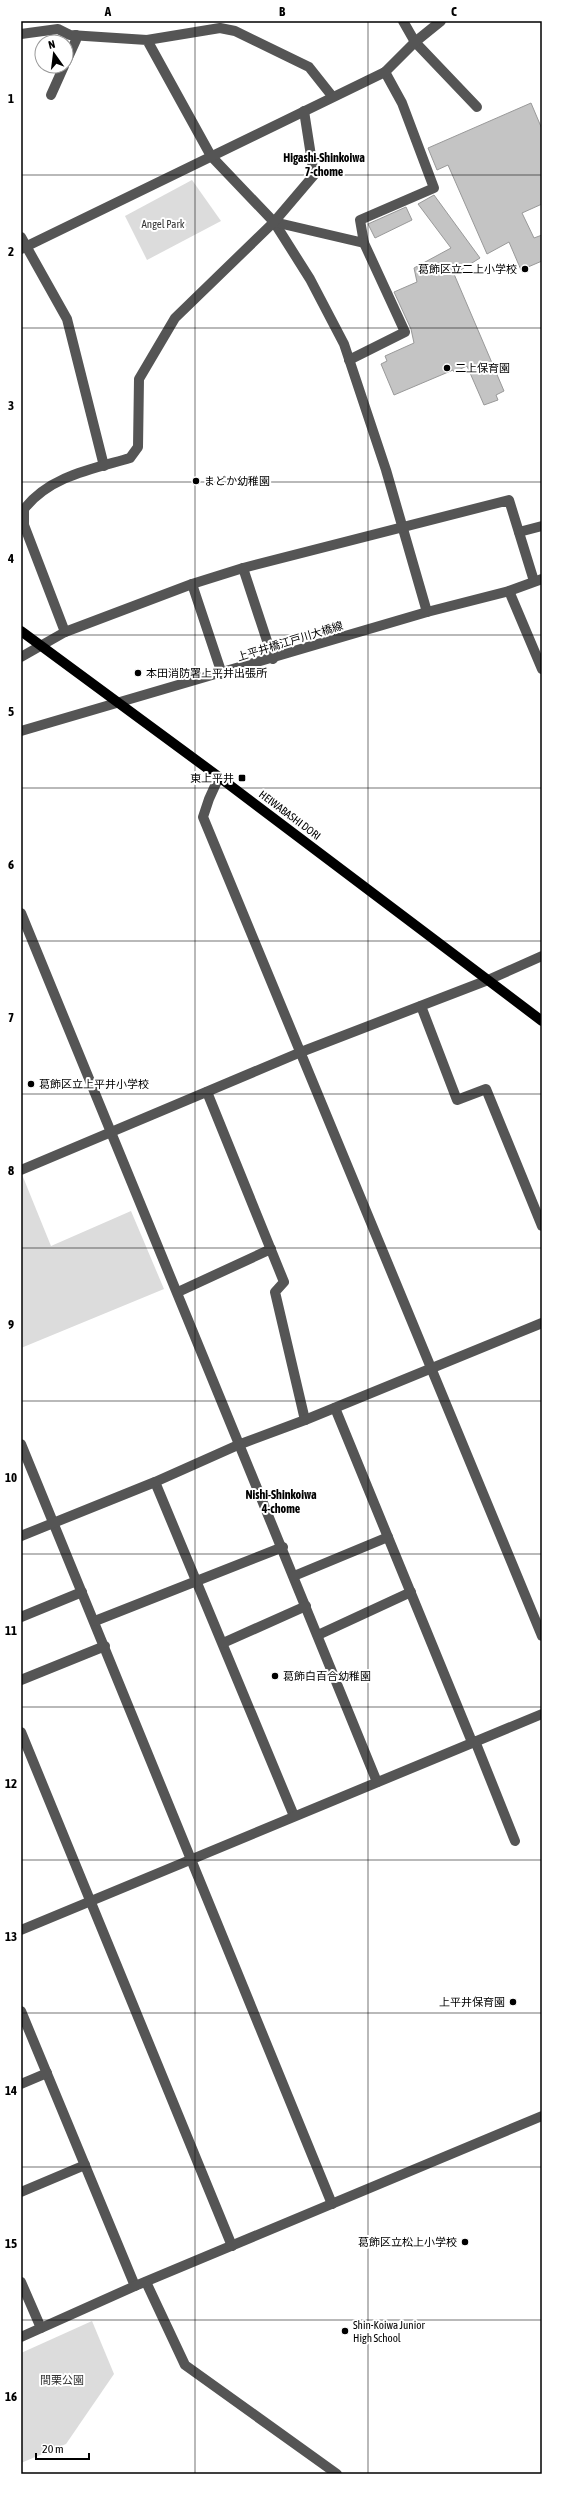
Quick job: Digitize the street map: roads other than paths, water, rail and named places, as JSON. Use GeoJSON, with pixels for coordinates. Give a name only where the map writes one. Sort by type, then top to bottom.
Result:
{"type":"FeatureCollection","features":[{"type":"Feature","properties":{"kind":"main road","name":"HEIWABASHI DORI"},"geometry":{"type":"LineString","coordinates":[[21,631],[220,777],[542,1021]]}},
{"type":"Feature","properties":{"kind":"street"},"geometry":{"type":"LineString","coordinates":[[403,21],[415,42],[478,107]]}},
{"type":"Feature","properties":{"kind":"street"},"geometry":{"type":"LineString","coordinates":[[24,248],[332,96],[385,72],[415,42],[441,21]]}},
{"type":"Feature","properties":{"kind":"street"},"geometry":{"type":"LineString","coordinates":[[21,34],[56,25],[76,35],[147,40],[219,25],[235,31],[309,67],[332,96]]}},
{"type":"Feature","properties":{"kind":"street"},"geometry":{"type":"LineString","coordinates":[[74,44],[76,35]]}},
{"type":"Feature","properties":{"kind":"street"},"geometry":{"type":"LineString","coordinates":[[147,40],[211,156],[274,222],[310,279],[344,344],[386,470],[427,612]]}},
{"type":"Feature","properties":{"kind":"street"},"geometry":{"type":"LineString","coordinates":[[349,360],[405,332],[364,243],[360,220],[434,188],[402,103],[385,72]]}},
{"type":"Feature","properties":{"kind":"street"},"geometry":{"type":"LineString","coordinates":[[51,95],[60,74]]}},
{"type":"Feature","properties":{"kind":"street"},"geometry":{"type":"LineString","coordinates":[[65,632],[22,517],[24,509],[46,487],[82,471],[130,458],[138,447],[139,379],[175,318],[274,222],[314,175],[304,111]]}},
{"type":"Feature","properties":{"kind":"street"},"geometry":{"type":"LineString","coordinates":[[274,222],[364,243]]}},
{"type":"Feature","properties":{"kind":"street"},"geometry":{"type":"LineString","coordinates":[[21,237],[24,248],[67,319],[104,466]]}},
{"type":"Feature","properties":{"kind":"street"},"geometry":{"type":"LineString","coordinates":[[21,658],[65,632],[192,584],[243,568],[403,529],[509,500],[519,532],[538,580]]}},
{"type":"Feature","properties":{"kind":"street"},"geometry":{"type":"LineString","coordinates":[[519,532],[542,526]]}},
{"type":"Feature","properties":{"kind":"street"},"geometry":{"type":"LineString","coordinates":[[243,568],[273,659]]}},
{"type":"Feature","properties":{"kind":"street","name":"上平井橋江戸川大橋線"},"geometry":{"type":"LineString","coordinates":[[21,732],[273,659],[427,612],[509,591],[538,580]]}},
{"type":"Feature","properties":{"kind":"street"},"geometry":{"type":"LineString","coordinates":[[192,584],[222,674]]}},
{"type":"Feature","properties":{"kind":"street"},"geometry":{"type":"LineString","coordinates":[[509,591],[542,669]]}},
{"type":"Feature","properties":{"kind":"street"},"geometry":{"type":"LineString","coordinates":[[220,777],[209,799],[203,817],[432,1367],[542,1636]]}},
{"type":"Feature","properties":{"kind":"street"},"geometry":{"type":"LineString","coordinates":[[21,913],[178,1292],[238,1445],[283,1547],[377,1782]]}},
{"type":"Feature","properties":{"kind":"street"},"geometry":{"type":"LineString","coordinates":[[21,1170],[301,1052],[488,980],[542,956]]}},
{"type":"Feature","properties":{"kind":"street"},"geometry":{"type":"LineString","coordinates":[[420,1006],[457,1100],[486,1088],[542,1226]]}},
{"type":"Feature","properties":{"kind":"street"},"geometry":{"type":"LineString","coordinates":[[207,1092],[284,1282],[275,1292],[305,1420]]}},
{"type":"Feature","properties":{"kind":"street"},"geometry":{"type":"LineString","coordinates":[[178,1292],[271,1249]]}},
{"type":"Feature","properties":{"kind":"street"},"geometry":{"type":"LineString","coordinates":[[21,1536],[155,1482],[238,1445],[335,1408],[542,1323]]}},
{"type":"Feature","properties":{"kind":"street"},"geometry":{"type":"LineString","coordinates":[[335,1408],[515,1841]]}},
{"type":"Feature","properties":{"kind":"street"},"geometry":{"type":"LineString","coordinates":[[21,1444],[95,1621],[332,2204]]}},
{"type":"Feature","properties":{"kind":"street"},"geometry":{"type":"LineString","coordinates":[[155,1482],[198,1582],[294,1816]]}},
{"type":"Feature","properties":{"kind":"street"},"geometry":{"type":"LineString","coordinates":[[294,1576],[388,1537]]}},
{"type":"Feature","properties":{"kind":"street"},"geometry":{"type":"LineString","coordinates":[[95,1621],[198,1582],[283,1547]]}},
{"type":"Feature","properties":{"kind":"street"},"geometry":{"type":"LineString","coordinates":[[21,1617],[82,1592]]}},
{"type":"Feature","properties":{"kind":"street"},"geometry":{"type":"LineString","coordinates":[[318,1635],[411,1592]]}},
{"type":"Feature","properties":{"kind":"street"},"geometry":{"type":"LineString","coordinates":[[223,1643],[306,1606]]}},
{"type":"Feature","properties":{"kind":"street"},"geometry":{"type":"LineString","coordinates":[[21,1680],[105,1646]]}},
{"type":"Feature","properties":{"kind":"street"},"geometry":{"type":"LineString","coordinates":[[21,1930],[542,1714]]}},
{"type":"Feature","properties":{"kind":"street"},"geometry":{"type":"LineString","coordinates":[[21,1732],[89,1901],[232,2246]]}},
{"type":"Feature","properties":{"kind":"street"},"geometry":{"type":"LineString","coordinates":[[21,2011],[135,2286]]}},
{"type":"Feature","properties":{"kind":"street"},"geometry":{"type":"LineString","coordinates":[[21,2084],[47,2073]]}},
{"type":"Feature","properties":{"kind":"street"},"geometry":{"type":"LineString","coordinates":[[21,2337],[135,2286],[542,2116]]}},
{"type":"Feature","properties":{"kind":"street"},"geometry":{"type":"LineString","coordinates":[[21,2192],[85,2165]]}},
{"type":"Feature","properties":{"kind":"street"},"geometry":{"type":"LineString","coordinates":[[21,2282],[41,2328]]}},
{"type":"Feature","properties":{"kind":"street"},"geometry":{"type":"LineString","coordinates":[[146,2282],[185,2365],[337,2474]]}},
{"type":"Feature","properties":{"kind":"place","name":"葛飾区立二上小学校"},"geometry":{"type":"Point","coordinates":[525,269]}},
{"type":"Feature","properties":{"kind":"place","name":"二上保育園"},"geometry":{"type":"Point","coordinates":[447,368]}},
{"type":"Feature","properties":{"kind":"place","name":"まどか幼稚園"},"geometry":{"type":"Point","coordinates":[196,481]}},
{"type":"Feature","properties":{"kind":"place","name":"本田消防署上平井出張所"},"geometry":{"type":"Point","coordinates":[138,673]}},
{"type":"Feature","properties":{"kind":"place","name":"東上平井"},"geometry":{"type":"Point","coordinates":[242,778]}},
{"type":"Feature","properties":{"kind":"place","name":"葛飾区立上平井小学校"},"geometry":{"type":"Point","coordinates":[31,1084]}},
{"type":"Feature","properties":{"kind":"place","name":"葛飾白百合幼稚園"},"geometry":{"type":"Point","coordinates":[275,1676]}},
{"type":"Feature","properties":{"kind":"place","name":"上平井保育園"},"geometry":{"type":"Point","coordinates":[513,2002]}},
{"type":"Feature","properties":{"kind":"place","name":"葛飾区立松上小学校"},"geometry":{"type":"Point","coordinates":[465,2242]}},
{"type":"Feature","properties":{"kind":"place","name":"Shin-Koiwa Junior High School"},"geometry":{"type":"Point","coordinates":[345,2331]}},
{"type":"Feature","properties":{"kind":"district","name":"Higashi-Shinkoiwa 7-chome"},"geometry":{"type":"Point","coordinates":[324,165]}},
{"type":"Feature","properties":{"kind":"district","name":"Nishi-Shinkoiwa 4-chome"},"geometry":{"type":"Point","coordinates":[281,1502]}},
{"type":"Feature","properties":{"kind":"park label","name":"Angel Park"},"geometry":{"type":"Point","coordinates":[163,224]}},
{"type":"Feature","properties":{"kind":"park label","name":"間栗公園"},"geometry":{"type":"Point","coordinates":[62,2380]}}]}
